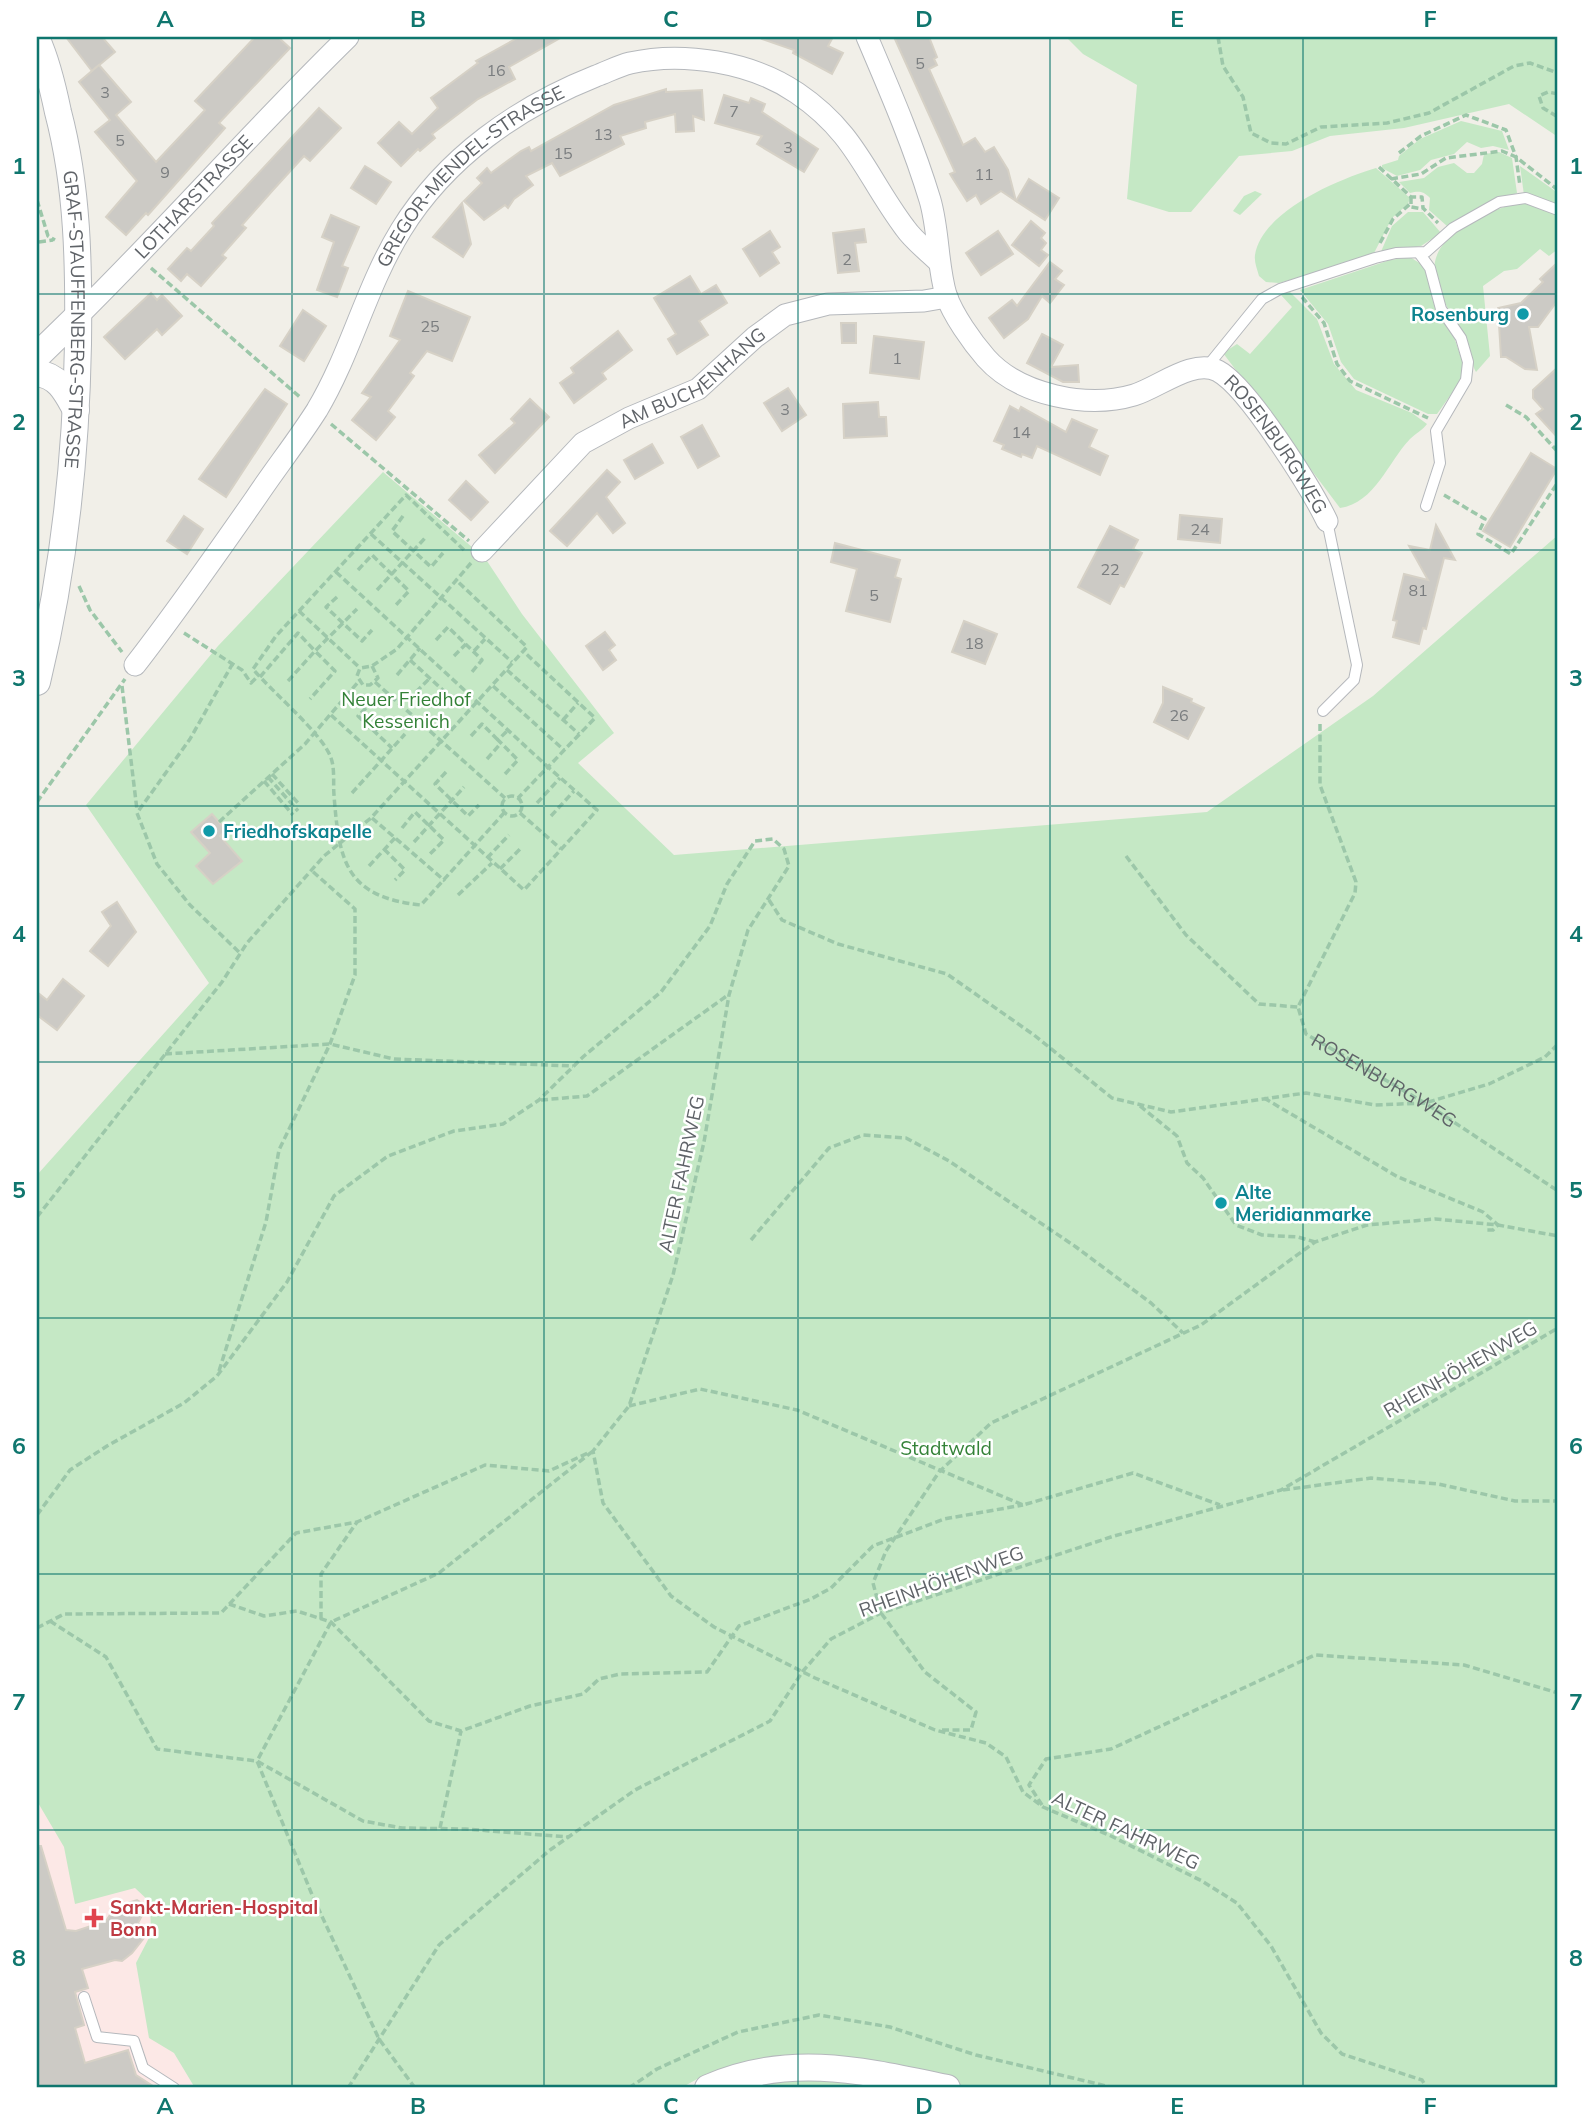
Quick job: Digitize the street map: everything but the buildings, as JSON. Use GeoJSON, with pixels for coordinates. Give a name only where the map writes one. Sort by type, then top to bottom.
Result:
{"type":"FeatureCollection","features":[{"type":"Feature","properties":{"kind":"street","name":"LOTHARSTRASSE"},"geometry":{"type":"LineString","coordinates":[[37,356],[138,257],[264,119],[348,37]]}},
{"type":"Feature","properties":{"kind":"street","name":"ROSENBURGWEG"},"geometry":{"type":"LineString","coordinates":[[867,37],[916,156],[931,204],[947,297],[986,358],[1005,374],[1045,393],[1084,399],[1117,399],[1206,368],[1217,371],[1234,383],[1310,488],[1327,521]]}},
{"type":"Feature","properties":{"kind":"street","name":"GRAF-STAUFFENBERG-STRASSE"},"geometry":{"type":"LineString","coordinates":[[37,40],[68,150],[66,239],[78,316],[76,411],[63,551],[50,628],[37,682]]}},
{"type":"Feature","properties":{"kind":"street","name":"GREGOR-MENDEL-STRASSE"},"geometry":{"type":"LineString","coordinates":[[135,665],[168,623],[316,411],[340,367],[379,270],[402,228],[445,174],[494,129],[529,106],[630,63],[714,60],[753,70],[796,92],[830,119],[859,152],[906,230],[939,262]]}},
{"type":"Feature","properties":{"kind":"street","name":"AM BUCHENHANG"},"geometry":{"type":"LineString","coordinates":[[478,555],[583,443],[629,418],[698,389],[755,337],[785,315],[828,304],[924,301],[947,297]]}},
{"type":"Feature","properties":{"kind":"street"},"geometry":{"type":"LineString","coordinates":[[37,373],[48,374],[61,383],[76,411]]}},
{"type":"Feature","properties":{"kind":"street"},"geometry":{"type":"LineString","coordinates":[[716,2087],[783,2066],[828,2066],[947,2088]]}},
{"type":"Feature","properties":{"kind":"lane"},"geometry":{"type":"LineString","coordinates":[[1206,368],[1262,299],[1291,285],[1375,258],[1396,253],[1426,252],[1453,228],[1499,202],[1526,198],[1558,210]]}},
{"type":"Feature","properties":{"kind":"lane"},"geometry":{"type":"LineString","coordinates":[[1419,253],[1430,268],[1441,309],[1461,338],[1468,362],[1466,380],[1437,431],[1440,463],[1426,506]]}},
{"type":"Feature","properties":{"kind":"lane","name":"ROSENBURGWEG"},"geometry":{"type":"LineString","coordinates":[[1323,712],[1354,680],[1357,665],[1327,521]]}},
{"type":"Feature","properties":{"kind":"lane"},"geometry":{"type":"LineString","coordinates":[[84,1997],[96,2038],[134,2041],[143,2068],[174,2088]]}},
{"type":"Feature","properties":{"kind":"path"},"geometry":{"type":"LineString","coordinates":[[1218,37],[1223,66],[1243,97],[1251,133],[1271,144],[1286,144],[1321,127],[1387,123],[1429,113],[1514,66],[1530,63],[1558,73]]}},
{"type":"Feature","properties":{"kind":"path"},"geometry":{"type":"LineString","coordinates":[[1558,94],[1548,92],[1539,96],[1543,108],[1558,117]]}},
{"type":"Feature","properties":{"kind":"path"},"geometry":{"type":"LineString","coordinates":[[1399,153],[1421,136],[1466,115],[1506,130],[1516,157],[1521,192]]}},
{"type":"Feature","properties":{"kind":"path"},"geometry":{"type":"LineString","coordinates":[[1391,178],[1421,174],[1446,158],[1502,151],[1516,157],[1558,190]]}},
{"type":"Feature","properties":{"kind":"path"},"geometry":{"type":"LineString","coordinates":[[1379,167],[1411,197],[1422,197],[1423,208],[1437,222]]}},
{"type":"Feature","properties":{"kind":"path"},"geometry":{"type":"LineString","coordinates":[[1375,258],[1393,219],[1410,204],[1411,197]]}},
{"type":"Feature","properties":{"kind":"path"},"geometry":{"type":"LineString","coordinates":[[37,200],[48,236],[66,239]]}},
{"type":"Feature","properties":{"kind":"path"},"geometry":{"type":"LineString","coordinates":[[1410,204],[1413,209],[1423,208]]}},
{"type":"Feature","properties":{"kind":"path"},"geometry":{"type":"LineString","coordinates":[[39,242],[66,239]]}},
{"type":"Feature","properties":{"kind":"path"},"geometry":{"type":"LineString","coordinates":[[138,257],[478,555]]}},
{"type":"Feature","properties":{"kind":"path"},"geometry":{"type":"LineString","coordinates":[[1291,285],[1324,323],[1337,364],[1350,381],[1428,418],[1437,431]]}},
{"type":"Feature","properties":{"kind":"path"},"geometry":{"type":"LineString","coordinates":[[1506,405],[1526,417],[1558,452]]}},
{"type":"Feature","properties":{"kind":"path"},"geometry":{"type":"LineString","coordinates":[[1432,488],[1485,519],[1478,534],[1511,554],[1558,482]]}},
{"type":"Feature","properties":{"kind":"path"},"geometry":{"type":"LineString","coordinates":[[478,555],[406,495],[276,636],[253,669],[314,734],[331,757],[339,847],[345,867],[359,883],[391,901],[421,905],[504,813]]}},
{"type":"Feature","properties":{"kind":"path"},"geometry":{"type":"LineString","coordinates":[[403,516],[391,531],[431,567],[443,554]]}},
{"type":"Feature","properties":{"kind":"path"},"geometry":{"type":"LineString","coordinates":[[371,534],[513,663]]}},
{"type":"Feature","properties":{"kind":"path"},"geometry":{"type":"LineString","coordinates":[[377,590],[425,538]]}},
{"type":"Feature","properties":{"kind":"path"},"geometry":{"type":"LineString","coordinates":[[37,802],[135,665],[114,643],[90,610],[63,551]]}},
{"type":"Feature","properties":{"kind":"path"},"geometry":{"type":"LineString","coordinates":[[358,570],[372,555],[392,573],[409,591],[395,606]]}},
{"type":"Feature","properties":{"kind":"path"},"geometry":{"type":"LineString","coordinates":[[360,668],[384,660],[478,555]]}},
{"type":"Feature","properties":{"kind":"path"},"geometry":{"type":"LineString","coordinates":[[331,715],[524,890],[597,810],[336,572]]}},
{"type":"Feature","properties":{"kind":"path"},"geometry":{"type":"LineString","coordinates":[[37,1216],[241,953],[311,870],[371,818],[527,646],[456,580]]}},
{"type":"Feature","properties":{"kind":"path"},"geometry":{"type":"LineString","coordinates":[[337,597],[326,607],[362,641],[372,630]]}},
{"type":"Feature","properties":{"kind":"path"},"geometry":{"type":"LineString","coordinates":[[288,681],[357,609]]}},
{"type":"Feature","properties":{"kind":"path"},"geometry":{"type":"LineString","coordinates":[[219,822],[314,734],[359,681],[360,668],[299,611]]}},
{"type":"Feature","properties":{"kind":"path"},"geometry":{"type":"LineString","coordinates":[[168,623],[233,663],[251,683],[298,633],[335,671],[310,699]]}},
{"type":"Feature","properties":{"kind":"path"},"geometry":{"type":"LineString","coordinates":[[436,640],[448,627],[474,650],[482,660],[471,673]]}},
{"type":"Feature","properties":{"kind":"path"},"geometry":{"type":"LineString","coordinates":[[474,650],[485,639]]}},
{"type":"Feature","properties":{"kind":"path"},"geometry":{"type":"LineString","coordinates":[[454,656],[466,643]]}},
{"type":"Feature","properties":{"kind":"path"},"geometry":{"type":"LineString","coordinates":[[397,675],[420,648]]}},
{"type":"Feature","properties":{"kind":"path"},"geometry":{"type":"LineString","coordinates":[[375,682],[505,798],[518,798],[595,718],[523,652]]}},
{"type":"Feature","properties":{"kind":"path"},"geometry":{"type":"LineString","coordinates":[[410,660],[446,693],[433,707]]}},
{"type":"Feature","properties":{"kind":"path"},"geometry":{"type":"LineString","coordinates":[[137,812],[190,739],[233,663]]}},
{"type":"Feature","properties":{"kind":"path"},"geometry":{"type":"LineString","coordinates":[[372,666],[378,673],[375,682]]}},
{"type":"Feature","properties":{"kind":"path"},"geometry":{"type":"LineString","coordinates":[[507,669],[579,734]]}},
{"type":"Feature","properties":{"kind":"path"},"geometry":{"type":"LineString","coordinates":[[416,692],[430,678]]}},
{"type":"Feature","properties":{"kind":"path"},"geometry":{"type":"LineString","coordinates":[[359,681],[363,685],[375,682]]}},
{"type":"Feature","properties":{"kind":"path"},"geometry":{"type":"LineString","coordinates":[[122,684],[137,812],[157,863],[190,905],[241,953]]}},
{"type":"Feature","properties":{"kind":"path"},"geometry":{"type":"LineString","coordinates":[[492,685],[564,750]]}},
{"type":"Feature","properties":{"kind":"path"},"geometry":{"type":"LineString","coordinates":[[563,720],[578,703]]}},
{"type":"Feature","properties":{"kind":"path"},"geometry":{"type":"LineString","coordinates":[[366,708],[358,716],[392,748]]}},
{"type":"Feature","properties":{"kind":"path"},"geometry":{"type":"LineString","coordinates":[[1126,856],[1186,935],[1259,1004],[1298,1007],[1354,893],[1356,882],[1320,785],[1318,746],[1323,712]]}},
{"type":"Feature","properties":{"kind":"path"},"geometry":{"type":"LineString","coordinates":[[374,732],[388,717]]}},
{"type":"Feature","properties":{"kind":"path"},"geometry":{"type":"LineString","coordinates":[[471,736],[482,724],[518,760],[505,774]]}},
{"type":"Feature","properties":{"kind":"path"},"geometry":{"type":"LineString","coordinates":[[487,759],[508,730]]}},
{"type":"Feature","properties":{"kind":"path"},"geometry":{"type":"LineString","coordinates":[[352,793],[405,734]]}},
{"type":"Feature","properties":{"kind":"path"},"geometry":{"type":"LineString","coordinates":[[446,772],[435,785],[468,816],[479,805]]}},
{"type":"Feature","properties":{"kind":"path"},"geometry":{"type":"LineString","coordinates":[[268,777],[299,804]]}},
{"type":"Feature","properties":{"kind":"path"},"geometry":{"type":"LineString","coordinates":[[268,777],[298,811]]}},
{"type":"Feature","properties":{"kind":"path"},"geometry":{"type":"LineString","coordinates":[[268,777],[293,815]]}},
{"type":"Feature","properties":{"kind":"path"},"geometry":{"type":"LineString","coordinates":[[537,803],[560,778]]}},
{"type":"Feature","properties":{"kind":"path"},"geometry":{"type":"LineString","coordinates":[[414,842],[464,787]]}},
{"type":"Feature","properties":{"kind":"path"},"geometry":{"type":"LineString","coordinates":[[551,816],[573,790]]}},
{"type":"Feature","properties":{"kind":"path"},"geometry":{"type":"LineString","coordinates":[[505,798],[501,806],[504,813],[512,817],[520,813],[522,805],[518,798]]}},
{"type":"Feature","properties":{"kind":"path"},"geometry":{"type":"LineString","coordinates":[[402,828],[415,812],[429,825],[444,840],[429,855]]}},
{"type":"Feature","properties":{"kind":"path"},"geometry":{"type":"LineString","coordinates":[[520,813],[561,849]]}},
{"type":"Feature","properties":{"kind":"path"},"geometry":{"type":"LineString","coordinates":[[371,818],[444,881]]}},
{"type":"Feature","properties":{"kind":"path"},"geometry":{"type":"LineString","coordinates":[[486,858],[509,835]]}},
{"type":"Feature","properties":{"kind":"path"},"geometry":{"type":"LineString","coordinates":[[369,866],[395,838]]}},
{"type":"Feature","properties":{"kind":"path","name":"ALTER FAHRWEG"},"geometry":{"type":"LineString","coordinates":[[37,1514],[70,1471],[107,1446],[184,1404],[217,1376],[287,1282],[334,1196],[388,1156],[454,1131],[503,1124],[539,1100],[573,1066],[662,992],[710,926],[727,884],[755,841],[773,839],[784,849],[789,866],[748,930],[729,995],[704,1142],[673,1275],[629,1406],[593,1451],[603,1503],[671,1596],[714,1627],[803,1671],[935,1730],[986,1743],[1006,1757],[1023,1792],[1043,1807],[1111,1836],[1202,1881],[1237,1903],[1271,1945],[1321,2033],[1333,2046],[1342,2054],[1422,2081],[1427,2088]]}},
{"type":"Feature","properties":{"kind":"path"},"geometry":{"type":"LineString","coordinates":[[500,869],[521,848]]}},
{"type":"Feature","properties":{"kind":"path"},"geometry":{"type":"LineString","coordinates":[[384,849],[405,870],[395,880]]}},
{"type":"Feature","properties":{"kind":"path"},"geometry":{"type":"LineString","coordinates":[[458,895],[492,863]]}},
{"type":"Feature","properties":{"kind":"path"},"geometry":{"type":"LineString","coordinates":[[217,1376],[266,1222],[279,1150],[330,1044],[355,975],[355,909],[311,870]]}},
{"type":"Feature","properties":{"kind":"path"},"geometry":{"type":"LineString","coordinates":[[769,900],[782,920],[838,944],[947,974],[1034,1035],[1111,1098],[1171,1112],[1306,1093],[1375,1105],[1425,1103],[1489,1084],[1545,1057],[1558,1044]]}},
{"type":"Feature","properties":{"kind":"path"},"geometry":{"type":"LineString","coordinates":[[539,1100],[587,1096],[729,995]]}},
{"type":"Feature","properties":{"kind":"path","name":"ROSENBURGWEG"},"geometry":{"type":"LineString","coordinates":[[1298,1007],[1306,1034],[1425,1103],[1558,1191]]}},
{"type":"Feature","properties":{"kind":"path"},"geometry":{"type":"LineString","coordinates":[[165,1054],[330,1044],[394,1059],[573,1066]]}},
{"type":"Feature","properties":{"kind":"path"},"geometry":{"type":"LineString","coordinates":[[1264,1098],[1398,1177],[1483,1212],[1498,1225]]}},
{"type":"Feature","properties":{"kind":"path"},"geometry":{"type":"LineString","coordinates":[[1138,1104],[1177,1136],[1187,1163],[1203,1178],[1236,1225],[1262,1235],[1298,1237],[1315,1242]]}},
{"type":"Feature","properties":{"kind":"path"},"geometry":{"type":"LineString","coordinates":[[751,1240],[829,1148],[863,1135],[906,1138],[949,1161],[1076,1247],[1151,1303],[1183,1333]]}},
{"type":"Feature","properties":{"kind":"path"},"geometry":{"type":"LineString","coordinates":[[935,1730],[971,1730],[976,1712],[925,1672],[881,1613],[873,1583],[893,1539],[939,1472],[991,1423],[1201,1325],[1315,1242],[1367,1225],[1435,1219],[1498,1225],[1558,1237]]}},
{"type":"Feature","properties":{"kind":"path"},"geometry":{"type":"LineString","coordinates":[[1487,1230],[1493,1230],[1498,1225]]}},
{"type":"Feature","properties":{"kind":"path","name":"RHEINHÖHENWEG"},"geometry":{"type":"LineString","coordinates":[[348,2088],[439,1945],[569,1837],[635,1790],[770,1721],[803,1671],[831,1639],[881,1613],[1114,1536],[1281,1490],[1558,1328]]}},
{"type":"Feature","properties":{"kind":"path"},"geometry":{"type":"LineString","coordinates":[[629,1406],[700,1389],[797,1410],[939,1472],[1023,1505]]}},
{"type":"Feature","properties":{"kind":"path"},"geometry":{"type":"LineString","coordinates":[[37,1628],[64,1614],[221,1613],[296,1533],[357,1522],[485,1465],[549,1471],[593,1451]]}},
{"type":"Feature","properties":{"kind":"path"},"geometry":{"type":"LineString","coordinates":[[257,1761],[331,1622],[439,1573],[593,1451]]}},
{"type":"Feature","properties":{"kind":"path"},"geometry":{"type":"LineString","coordinates":[[229,1604],[264,1616],[297,1611],[331,1622],[429,1721],[461,1731],[530,1706],[583,1694],[599,1679],[610,1676],[707,1672],[739,1626],[811,1599],[831,1588],[873,1546],[944,1518],[1023,1505],[1133,1473],[1220,1506]]}},
{"type":"Feature","properties":{"kind":"path"},"geometry":{"type":"LineString","coordinates":[[1281,1490],[1371,1478],[1438,1484],[1515,1502],[1558,1501]]}},
{"type":"Feature","properties":{"kind":"path"},"geometry":{"type":"LineString","coordinates":[[321,1619],[321,1574],[357,1522]]}},
{"type":"Feature","properties":{"kind":"path"},"geometry":{"type":"LineString","coordinates":[[50,1621],[106,1657],[157,1749],[257,1761],[363,1821],[402,1828],[569,1837]]}},
{"type":"Feature","properties":{"kind":"path"},"geometry":{"type":"LineString","coordinates":[[1043,1807],[1029,1785],[1046,1759],[1111,1749],[1315,1655],[1464,1665],[1558,1693]]}},
{"type":"Feature","properties":{"kind":"path"},"geometry":{"type":"LineString","coordinates":[[440,1828],[461,1731]]}},
{"type":"Feature","properties":{"kind":"path"},"geometry":{"type":"LineString","coordinates":[[257,1761],[313,1897],[379,2039],[415,2088]]}},
{"type":"Feature","properties":{"kind":"path"},"geometry":{"type":"LineString","coordinates":[[629,2088],[657,2069],[738,2032],[819,2015],[890,2027],[976,2055],[1115,2088]]}},
{"type":"Feature","properties":{"kind":"shaded area","name":"Sankt-Marien-Hospital Bonn"},"geometry":{"type":"Polygon","coordinates":[[[37,1742],[135,1888],[150,1902],[151,1934],[136,1963],[174,2053],[195,2088],[37,2088],[37,1742]]]}},
{"type":"Feature","properties":{"kind":"green space"},"geometry":{"type":"Polygon","coordinates":[[[1066,37],[1558,37],[1558,137],[1509,104],[1404,128],[1330,136],[1292,151],[1239,156],[1191,212],[1169,212],[1127,199],[1137,85],[1083,54],[1066,37]]]}},
{"type":"Feature","properties":{"kind":"green space"},"geometry":{"type":"Polygon","coordinates":[[[1461,121],[1502,131],[1509,150],[1493,146],[1481,148],[1467,142],[1454,154],[1431,160],[1420,170],[1397,176],[1382,168],[1382,165],[1398,160],[1399,156],[1420,139],[1461,121]]]}},
{"type":"Feature","properties":{"kind":"green space"},"geometry":{"type":"Polygon","coordinates":[[[1499,152],[1512,158],[1517,193],[1447,226],[1429,210],[1428,196],[1421,192],[1410,193],[1399,182],[1424,178],[1438,167],[1454,163],[1467,173],[1474,173],[1482,164],[1484,154],[1499,152]]]}},
{"type":"Feature","properties":{"kind":"green space"},"geometry":{"type":"Polygon","coordinates":[[[1520,166],[1558,193],[1558,206],[1524,195],[1520,166]]]}},
{"type":"Feature","properties":{"kind":"green space"},"geometry":{"type":"Polygon","coordinates":[[[1376,168],[1410,198],[1408,204],[1392,218],[1372,257],[1279,283],[1266,282],[1259,276],[1255,255],[1261,239],[1272,224],[1304,199],[1342,180],[1376,168]]]}},
{"type":"Feature","properties":{"kind":"green space"},"geometry":{"type":"Polygon","coordinates":[[[1255,191],[1262,194],[1240,215],[1233,211],[1244,196],[1255,191]]]}},
{"type":"Feature","properties":{"kind":"green space"},"geometry":{"type":"Polygon","coordinates":[[[1523,203],[1558,215],[1558,249],[1549,256],[1540,249],[1517,269],[1504,271],[1483,286],[1490,356],[1476,372],[1469,347],[1437,284],[1434,269],[1437,255],[1446,241],[1464,227],[1492,212],[1523,203]]]}},
{"type":"Feature","properties":{"kind":"green space"},"geometry":{"type":"Polygon","coordinates":[[[1408,212],[1423,212],[1441,233],[1421,246],[1380,254],[1392,226],[1408,212]]]}},
{"type":"Feature","properties":{"kind":"green space"},"geometry":{"type":"Polygon","coordinates":[[[1410,257],[1424,266],[1439,313],[1454,337],[1464,366],[1462,379],[1437,414],[1428,414],[1354,379],[1341,362],[1328,324],[1300,290],[1390,260],[1410,257]]]}},
{"type":"Feature","properties":{"kind":"green space"},"geometry":{"type":"Polygon","coordinates":[[[1289,291],[1317,319],[1334,364],[1356,390],[1412,413],[1427,424],[1402,448],[1372,490],[1352,505],[1340,508],[1223,353],[1237,344],[1250,354],[1292,307],[1281,295],[1289,291]]]}},
{"type":"Feature","properties":{"kind":"green space","name":"Stadtwald"},"geometry":{"type":"Polygon","coordinates":[[[383,472],[485,558],[522,614],[614,733],[578,763],[674,855],[1207,812],[1373,696],[1558,535],[1558,2088],[730,2088],[708,2073],[681,2088],[195,2088],[174,2053],[149,2038],[136,1963],[151,1934],[150,1902],[135,1888],[75,1904],[64,1847],[37,1801],[37,1175],[209,983],[86,805],[218,646],[383,472]]]}},
{"type":"Feature","properties":{"kind":"place","name":"Rosenburg"},"geometry":{"type":"Point","coordinates":[1523,314]}},
{"type":"Feature","properties":{"kind":"place","name":"Friedhofskapelle"},"geometry":{"type":"Point","coordinates":[209,831]}},
{"type":"Feature","properties":{"kind":"place","name":"Alte Meridianmarke"},"geometry":{"type":"Point","coordinates":[1221,1203]}},
{"type":"Feature","properties":{"kind":"place","name":"Sankt-Marien-Hospital Bonn"},"geometry":{"type":"Point","coordinates":[94,1918]}},
{"type":"Feature","properties":{"kind":"park label","name":"Neuer Friedhof Kessenich"},"geometry":{"type":"Point","coordinates":[406,710]}}]}
